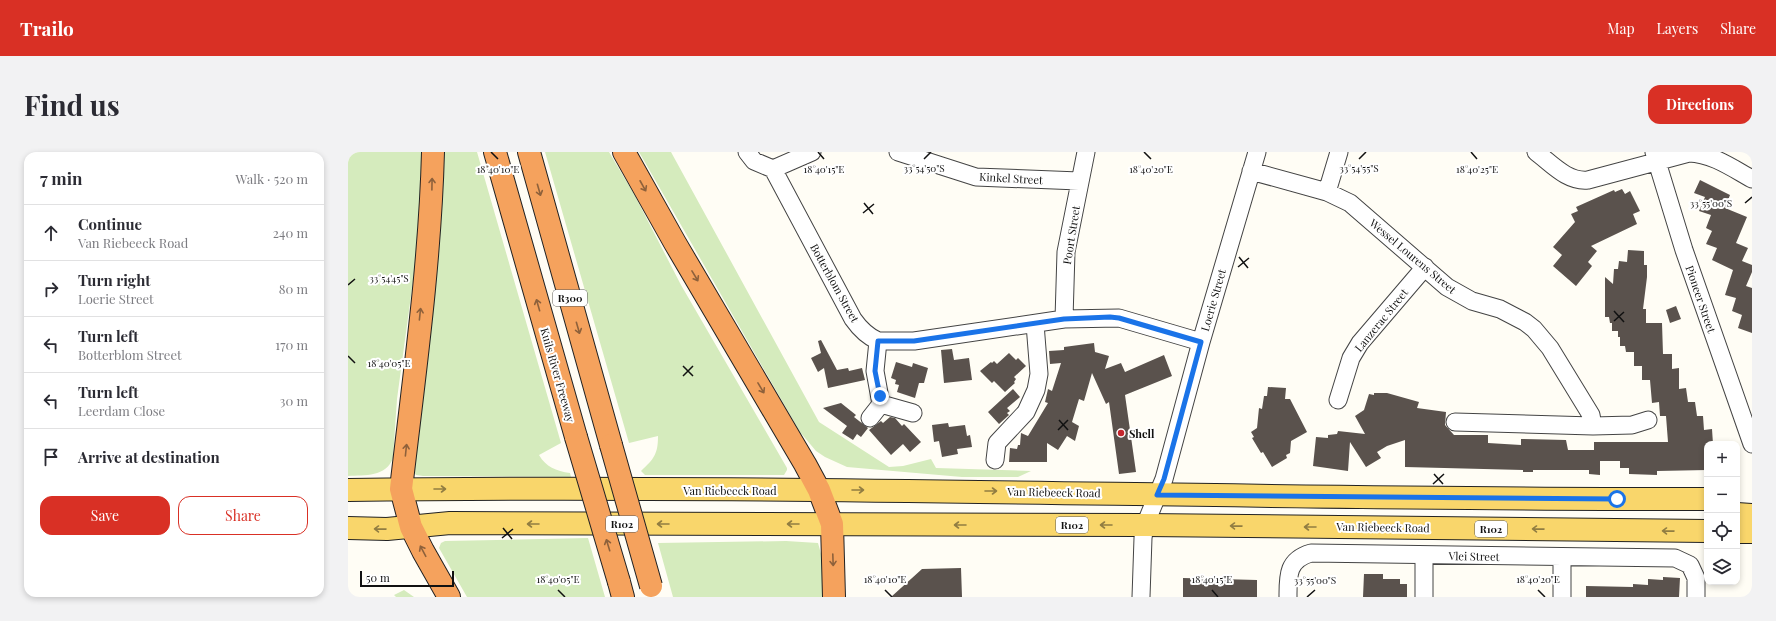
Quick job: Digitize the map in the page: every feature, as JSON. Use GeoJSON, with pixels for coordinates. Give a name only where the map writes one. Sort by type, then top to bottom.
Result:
{"type":"FeatureCollection","features":[{"type":"Feature","properties":{"kind":"highway"},"geometry":{"type":"LineString","coordinates":[[433,152],[432,191],[428,240],[401,489],[411,527],[450,597]]}},
{"type":"Feature","properties":{"kind":"highway","name":"Kuils River Freeway"},"geometry":{"type":"LineString","coordinates":[[495,152],[621,590]]}},
{"type":"Feature","properties":{"kind":"highway","name":"R300"},"geometry":{"type":"LineString","coordinates":[[528,152],[653,591]]}},
{"type":"Feature","properties":{"kind":"highway"},"geometry":{"type":"LineString","coordinates":[[624,152],[675,243],[819,490],[832,524],[834,597]]}},
{"type":"Feature","properties":{"kind":"main road","name":"Van Riebeeck Road"},"geometry":{"type":"LineString","coordinates":[[348,490],[1022,491],[1157,495],[1704,499]]}},
{"type":"Feature","properties":{"kind":"main road"},"geometry":{"type":"LineString","coordinates":[[1617,499],[1638,507],[1688,514],[1704,514]]}},
{"type":"Feature","properties":{"kind":"main road"},"geometry":{"type":"LineString","coordinates":[[1740,500],[1752,500]]}},
{"type":"Feature","properties":{"kind":"main road"},"geometry":{"type":"LineString","coordinates":[[1740,514],[1752,515]]}},
{"type":"Feature","properties":{"kind":"main road","name":"Van Riebeeck Road"},"geometry":{"type":"LineString","coordinates":[[411,527],[450,524],[832,524],[1145,525],[1704,531]]}},
{"type":"Feature","properties":{"kind":"main road","name":"R102"},"geometry":{"type":"LineString","coordinates":[[348,528],[387,529],[411,527]]}},
{"type":"Feature","properties":{"kind":"main road"},"geometry":{"type":"LineString","coordinates":[[1740,532],[1752,532]]}},
{"type":"Feature","properties":{"kind":"street"},"geometry":{"type":"LineString","coordinates":[[746,152],[754,161],[773,169],[812,152]]}},
{"type":"Feature","properties":{"kind":"street","name":"Kinkel Street"},"geometry":{"type":"LineString","coordinates":[[898,152],[976,177],[1079,181]]}},
{"type":"Feature","properties":{"kind":"street","name":"Poort Street"},"geometry":{"type":"LineString","coordinates":[[1064,319],[1066,252],[1086,152]]}},
{"type":"Feature","properties":{"kind":"street","name":"Loerie Street"},"geometry":{"type":"LineString","coordinates":[[1141,597],[1143,538],[1145,525],[1164,479],[1201,342],[1257,152]]}},
{"type":"Feature","properties":{"kind":"street"},"geometry":{"type":"LineString","coordinates":[[1326,192],[1339,152]]}},
{"type":"Feature","properties":{"kind":"street"},"geometry":{"type":"LineString","coordinates":[[1536,152],[1567,176],[1582,180],[1656,157],[1690,153],[1701,153],[1711,156],[1752,179]]}},
{"type":"Feature","properties":{"kind":"street","name":"Pioneer Street"},"geometry":{"type":"LineString","coordinates":[[1656,157],[1684,250],[1752,444]]}},
{"type":"Feature","properties":{"kind":"street","name":"Botterblom Street"},"geometry":{"type":"LineString","coordinates":[[773,169],[853,319],[868,337],[878,341]]}},
{"type":"Feature","properties":{"kind":"street","name":"Wessel Lourens Street"},"geometry":{"type":"LineString","coordinates":[[1251,171],[1326,192],[1350,203],[1447,287],[1472,301],[1509,312],[1534,329],[1550,348],[1590,415],[1593,426]]}},
{"type":"Feature","properties":{"kind":"street","name":"Lanzerac Street"},"geometry":{"type":"LineString","coordinates":[[1338,400],[1351,358],[1360,343],[1425,267]]}},
{"type":"Feature","properties":{"kind":"street"},"geometry":{"type":"LineString","coordinates":[[870,418],[880,404],[875,371],[878,341],[914,341],[1064,319],[1119,318],[1201,342]]}},
{"type":"Feature","properties":{"kind":"street"},"geometry":{"type":"LineString","coordinates":[[995,460],[997,443],[1026,412],[1036,390],[1039,374],[1035,324]]}},
{"type":"Feature","properties":{"kind":"street"},"geometry":{"type":"LineString","coordinates":[[880,404],[913,413]]}},
{"type":"Feature","properties":{"kind":"street"},"geometry":{"type":"LineString","coordinates":[[1456,422],[1593,426],[1632,425],[1648,420]]}},
{"type":"Feature","properties":{"kind":"street","name":"Vlei Street"},"geometry":{"type":"LineString","coordinates":[[1288,597],[1289,572],[1294,562],[1311,553],[1675,558],[1690,566],[1696,578],[1696,597]]}},
{"type":"Feature","properties":{"kind":"street"},"geometry":{"type":"LineString","coordinates":[[1424,555],[1424,597]]}},
{"type":"Feature","properties":{"kind":"street"},"geometry":{"type":"LineString","coordinates":[[1562,557],[1562,597]]}},
{"type":"Feature","properties":{"kind":"green space"},"geometry":{"type":"Polygon","coordinates":[[[348,152],[425,152],[420,229],[397,399],[393,458],[390,464],[380,472],[368,475],[348,476],[348,152]]]}},
{"type":"Feature","properties":{"kind":"green space"},"geometry":{"type":"Polygon","coordinates":[[[442,152],[477,152],[561,443],[539,455],[545,463],[556,470],[570,473],[571,477],[423,476],[416,475],[413,471],[442,152]]]}},
{"type":"Feature","properties":{"kind":"green space"},"geometry":{"type":"Polygon","coordinates":[[[545,152],[609,152],[634,194],[681,285],[787,468],[784,475],[645,475],[641,471],[649,463],[656,452],[658,436],[629,443],[545,152]]]}},
{"type":"Feature","properties":{"kind":"green space"},"geometry":{"type":"Polygon","coordinates":[[[639,152],[671,152],[819,422],[889,467],[903,466],[931,459],[936,468],[1031,471],[1018,477],[962,477],[847,467],[825,457],[816,451],[800,432],[639,152]]]}},
{"type":"Feature","properties":{"kind":"green space"},"geometry":{"type":"Polygon","coordinates":[[[588,538],[605,597],[467,597],[439,548],[441,543],[445,541],[588,538]]]}},
{"type":"Feature","properties":{"kind":"green space"},"geometry":{"type":"Polygon","coordinates":[[[786,541],[818,543],[823,561],[824,597],[673,597],[658,543],[786,541]]]}},
{"type":"Feature","properties":{"kind":"green space"},"geometry":{"type":"Polygon","coordinates":[[[404,590],[414,597],[396,597],[394,595],[404,590]]]}},
{"type":"Feature","properties":{"kind":"building"},"geometry":{"type":"Polygon","coordinates":[[[1700,180],[1730,195],[1725,208],[1747,217],[1736,243],[1748,248],[1742,261],[1752,265],[1752,272],[1746,286],[1752,288],[1752,333],[1738,328],[1742,315],[1732,311],[1736,298],[1725,295],[1733,270],[1712,260],[1717,248],[1706,244],[1712,231],[1706,228],[1711,215],[1699,211],[1705,197],[1694,193],[1700,180]]]}},
{"type":"Feature","properties":{"kind":"building"},"geometry":{"type":"Polygon","coordinates":[[[1622,189],[1625,194],[1630,191],[1640,211],[1633,214],[1637,224],[1591,246],[1597,251],[1588,262],[1592,266],[1576,286],[1553,266],[1562,255],[1553,247],[1575,222],[1571,214],[1578,211],[1576,207],[1614,190],[1615,192],[1622,189]]]}},
{"type":"Feature","properties":{"kind":"building"},"geometry":{"type":"Polygon","coordinates":[[[1628,250],[1644,251],[1644,265],[1647,265],[1647,277],[1643,309],[1646,309],[1646,323],[1662,323],[1663,354],[1672,354],[1672,369],[1679,368],[1679,389],[1686,388],[1688,402],[1695,402],[1697,416],[1703,416],[1704,430],[1712,429],[1713,441],[1704,441],[1704,470],[1657,471],[1657,475],[1629,474],[1629,468],[1620,468],[1620,461],[1600,461],[1600,475],[1589,474],[1589,470],[1533,470],[1533,472],[1523,472],[1523,470],[1405,467],[1405,440],[1387,446],[1377,452],[1381,458],[1366,467],[1350,442],[1348,471],[1313,466],[1316,437],[1328,438],[1328,435],[1337,434],[1338,431],[1365,434],[1355,416],[1364,410],[1369,394],[1374,395],[1374,393],[1387,393],[1419,402],[1417,408],[1446,412],[1445,425],[1454,435],[1488,435],[1488,443],[1521,445],[1521,439],[1566,440],[1568,450],[1594,450],[1594,442],[1668,442],[1666,416],[1660,416],[1659,402],[1652,403],[1650,380],[1642,380],[1642,366],[1634,366],[1634,352],[1626,352],[1625,346],[1620,346],[1618,331],[1612,331],[1612,323],[1610,323],[1609,317],[1605,317],[1605,277],[1613,284],[1614,269],[1618,269],[1619,261],[1627,262],[1628,250]]]}},
{"type":"Feature","properties":{"kind":"building"},"geometry":{"type":"Polygon","coordinates":[[[1676,306],[1681,319],[1670,323],[1666,310],[1676,306]]]}},
{"type":"Feature","properties":{"kind":"building"},"geometry":{"type":"Polygon","coordinates":[[[821,340],[837,370],[848,368],[849,371],[862,368],[865,380],[828,388],[824,368],[818,372],[811,358],[821,353],[818,341],[821,340]]]}},
{"type":"Feature","properties":{"kind":"building"},"geometry":{"type":"Polygon","coordinates":[[[1094,343],[1095,352],[1109,356],[1105,369],[1121,363],[1125,372],[1164,355],[1172,376],[1125,395],[1136,472],[1119,474],[1109,402],[1106,404],[1092,373],[1084,401],[1079,399],[1072,422],[1079,426],[1075,441],[1067,436],[1058,450],[1047,443],[1047,462],[1009,462],[1010,448],[1017,449],[1018,445],[1020,445],[1021,433],[1028,436],[1048,403],[1045,402],[1048,389],[1052,391],[1061,363],[1050,364],[1049,351],[1064,350],[1064,347],[1094,343]]]}},
{"type":"Feature","properties":{"kind":"building"},"geometry":{"type":"Polygon","coordinates":[[[952,349],[954,360],[969,358],[972,380],[944,383],[941,350],[952,349]]]}},
{"type":"Feature","properties":{"kind":"building"},"geometry":{"type":"Polygon","coordinates":[[[1009,353],[1016,360],[1018,358],[1026,366],[1014,377],[1016,379],[1014,382],[1015,383],[1005,392],[994,381],[992,383],[980,371],[991,362],[992,363],[994,361],[997,364],[1009,353]]]}},
{"type":"Feature","properties":{"kind":"building"},"geometry":{"type":"Polygon","coordinates":[[[896,362],[912,367],[913,363],[928,368],[924,383],[919,383],[915,398],[897,392],[899,385],[895,384],[896,380],[891,378],[896,362]]]}},
{"type":"Feature","properties":{"kind":"building"},"geometry":{"type":"Polygon","coordinates":[[[1268,387],[1286,388],[1285,399],[1290,399],[1307,432],[1291,441],[1290,453],[1286,455],[1287,458],[1272,467],[1252,438],[1254,437],[1251,432],[1257,428],[1259,408],[1262,409],[1264,396],[1267,396],[1268,387]]]}},
{"type":"Feature","properties":{"kind":"building"},"geometry":{"type":"Polygon","coordinates":[[[1013,389],[1020,397],[1007,408],[1010,411],[1007,413],[1009,415],[999,424],[988,412],[1013,389]]]}},
{"type":"Feature","properties":{"kind":"building"},"geometry":{"type":"Polygon","coordinates":[[[841,403],[856,415],[854,417],[868,428],[861,437],[857,434],[853,440],[842,433],[847,426],[823,408],[841,403]]]}},
{"type":"Feature","properties":{"kind":"building"},"geometry":{"type":"Polygon","coordinates":[[[890,417],[895,418],[902,426],[904,424],[921,442],[910,452],[903,444],[891,455],[869,430],[881,421],[883,423],[890,417]]]}},
{"type":"Feature","properties":{"kind":"building"},"geometry":{"type":"Polygon","coordinates":[[[948,423],[949,427],[965,425],[967,436],[970,435],[972,447],[957,449],[958,454],[942,457],[939,441],[934,442],[932,425],[948,423]]]}},
{"type":"Feature","properties":{"kind":"building"},"geometry":{"type":"Polygon","coordinates":[[[961,568],[962,597],[891,597],[922,569],[961,568]]]}},
{"type":"Feature","properties":{"kind":"building"},"geometry":{"type":"Polygon","coordinates":[[[1364,574],[1383,574],[1383,579],[1400,579],[1400,584],[1407,584],[1407,597],[1363,597],[1364,574]]]}},
{"type":"Feature","properties":{"kind":"building"},"geometry":{"type":"Polygon","coordinates":[[[1663,577],[1680,578],[1679,597],[1586,597],[1586,586],[1633,587],[1633,584],[1648,585],[1648,579],[1663,580],[1663,577]]]}},
{"type":"Feature","properties":{"kind":"building"},"geometry":{"type":"Polygon","coordinates":[[[1183,578],[1257,580],[1257,597],[1183,597],[1183,578]]]}},
{"type":"Feature","properties":{"kind":"place","name":"Shell"},"geometry":{"type":"Point","coordinates":[1121,433]}},
{"type":"Feature","properties":{"kind":"route"},"geometry":{"type":"LineString","coordinates":[[880,396],[875,371],[878,341],[914,341],[1064,319],[1119,318],[1201,342],[1164,479],[1157,495],[1617,499]]}}]}
